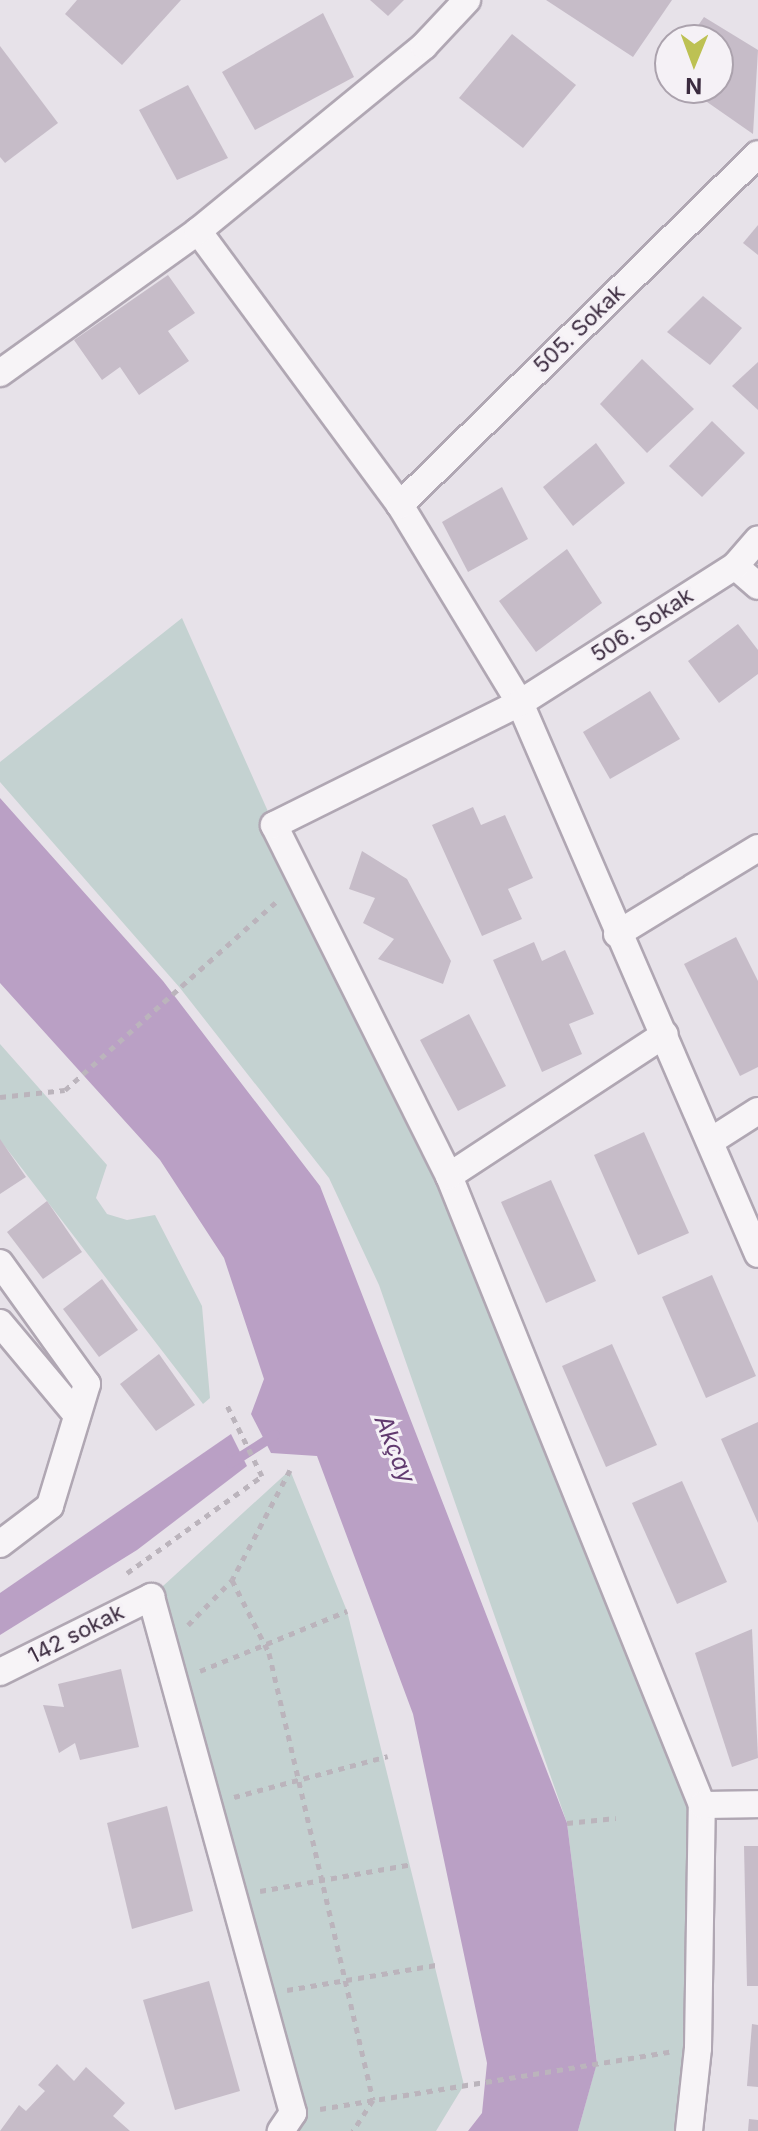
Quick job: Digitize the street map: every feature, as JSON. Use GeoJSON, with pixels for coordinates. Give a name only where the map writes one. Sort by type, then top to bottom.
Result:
{"type":"FeatureCollection","features":[{"type":"Feature","properties":{"kind":"street"},"geometry":{"type":"LineString","coordinates":[[0,373],[198,231],[424,46],[467,0]]}},
{"type":"Feature","properties":{"kind":"street","name":"505. Sokak"},"geometry":{"type":"LineString","coordinates":[[400,505],[758,154]]}},
{"type":"Feature","properties":{"kind":"street"},"geometry":{"type":"LineString","coordinates":[[198,231],[400,505],[520,703],[617,934],[714,1139],[758,1254]]}},
{"type":"Feature","properties":{"kind":"street","name":"506. Sokak"},"geometry":{"type":"LineString","coordinates":[[301,879],[274,825],[520,703],[735,566],[758,540]]}},
{"type":"Feature","properties":{"kind":"street"},"geometry":{"type":"LineString","coordinates":[[735,566],[758,586]]}},
{"type":"Feature","properties":{"kind":"street"},"geometry":{"type":"LineString","coordinates":[[617,934],[758,848]]}},
{"type":"Feature","properties":{"kind":"street"},"geometry":{"type":"LineString","coordinates":[[301,879],[449,1176],[702,1805],[698,2048],[689,2131]]}},
{"type":"Feature","properties":{"kind":"street"},"geometry":{"type":"LineString","coordinates":[[449,1176],[665,1034]]}},
{"type":"Feature","properties":{"kind":"street"},"geometry":{"type":"LineString","coordinates":[[714,1139],[758,1111]]}},
{"type":"Feature","properties":{"kind":"street"},"geometry":{"type":"LineString","coordinates":[[0,1263],[87,1384],[50,1506],[0,1544]]}},
{"type":"Feature","properties":{"kind":"street"},"geometry":{"type":"LineString","coordinates":[[0,1323],[77,1415]]}},
{"type":"Feature","properties":{"kind":"street","name":"142 sokak"},"geometry":{"type":"LineString","coordinates":[[0,1672],[151,1597],[165,1649]]}},
{"type":"Feature","properties":{"kind":"street"},"geometry":{"type":"LineString","coordinates":[[165,1649],[260,1995],[287,2122]]}},
{"type":"Feature","properties":{"kind":"street"},"geometry":{"type":"LineString","coordinates":[[702,1805],[758,1804]]}},
{"type":"Feature","properties":{"kind":"path"},"geometry":{"type":"LineString","coordinates":[[0,1097],[65,1090],[301,879]]}},
{"type":"Feature","properties":{"kind":"path"},"geometry":{"type":"LineString","coordinates":[[114,1580],[262,1476],[226,1403]]}},
{"type":"Feature","properties":{"kind":"path"},"geometry":{"type":"LineString","coordinates":[[165,1649],[232,1580],[290,1470]]}},
{"type":"Feature","properties":{"kind":"path"},"geometry":{"type":"LineString","coordinates":[[232,1580],[265,1645],[373,2100],[353,2131]]}},
{"type":"Feature","properties":{"kind":"path"},"geometry":{"type":"LineString","coordinates":[[174,1681],[347,1611]]}},
{"type":"Feature","properties":{"kind":"path"},"geometry":{"type":"LineString","coordinates":[[207,1805],[388,1756]]}},
{"type":"Feature","properties":{"kind":"path"},"geometry":{"type":"LineString","coordinates":[[567,1823],[616,1818]]}},
{"type":"Feature","properties":{"kind":"path"},"geometry":{"type":"LineString","coordinates":[[233,1896],[413,1864]]}},
{"type":"Feature","properties":{"kind":"path"},"geometry":{"type":"LineString","coordinates":[[260,1995],[436,1965]]}},
{"type":"Feature","properties":{"kind":"path"},"geometry":{"type":"LineString","coordinates":[[287,2122],[373,2100],[698,2048]]}},
{"type":"Feature","properties":{"kind":"shaded area"},"geometry":{"type":"Polygon","coordinates":[[[182,618],[274,825],[449,1176],[702,1805],[689,2131],[578,2131],[597,2062],[567,1823],[379,1285],[329,1178],[180,988],[0,782],[0,762],[182,618]]]}},
{"type":"Feature","properties":{"kind":"shaded area"},"geometry":{"type":"Polygon","coordinates":[[[0,1044],[107,1165],[96,1198],[107,1214],[127,1220],[155,1215],[202,1306],[210,1398],[203,1404],[0,1140],[0,1044]]]}},
{"type":"Feature","properties":{"kind":"shaded area"},"geometry":{"type":"Polygon","coordinates":[[[290,1470],[347,1611],[464,2085],[436,2131],[268,2131],[293,2113],[151,1597],[290,1470]]]}},
{"type":"Feature","properties":{"kind":"water","name":"Akçay"},"geometry":{"type":"Polygon","coordinates":[[[0,798],[163,981],[320,1186],[567,1823],[597,2063],[578,2131],[468,2131],[482,2113],[487,2063],[413,1714],[317,1456],[271,1453],[251,1414],[264,1379],[224,1258],[160,1160],[0,983],[0,798]]]}},
{"type":"Feature","properties":{"kind":"water"},"geometry":{"type":"Polygon","coordinates":[[[231,1434],[247,1466],[137,1550],[0,1635],[0,1593],[231,1434]]]}},
{"type":"Feature","properties":{"kind":"building"},"geometry":{"type":"Polygon","coordinates":[[[77,0],[181,0],[122,65],[65,14],[77,0]]]}},
{"type":"Feature","properties":{"kind":"building"},"geometry":{"type":"Polygon","coordinates":[[[370,0],[404,0],[388,16],[370,0]]]}},
{"type":"Feature","properties":{"kind":"building"},"geometry":{"type":"Polygon","coordinates":[[[546,0],[672,0],[633,57],[546,0]]]}},
{"type":"Feature","properties":{"kind":"building"},"geometry":{"type":"Polygon","coordinates":[[[323,13],[354,77],[255,130],[222,72],[323,13]]]}},
{"type":"Feature","properties":{"kind":"building"},"geometry":{"type":"Polygon","coordinates":[[[704,17],[715,24],[699,24],[704,17]]]}},
{"type":"Feature","properties":{"kind":"building"},"geometry":{"type":"Polygon","coordinates":[[[512,34],[576,85],[523,148],[459,98],[512,34]]]}},
{"type":"Feature","properties":{"kind":"building"},"geometry":{"type":"Polygon","coordinates":[[[734,35],[758,50],[753,134],[710,104],[734,104],[734,35]]]}},
{"type":"Feature","properties":{"kind":"building"},"geometry":{"type":"Polygon","coordinates":[[[0,46],[58,123],[5,163],[0,157],[0,46]]]}},
{"type":"Feature","properties":{"kind":"building"},"geometry":{"type":"Polygon","coordinates":[[[188,85],[228,158],[177,180],[139,110],[188,85]]]}},
{"type":"Feature","properties":{"kind":"building"},"geometry":{"type":"Polygon","coordinates":[[[758,225],[758,255],[743,243],[758,225]]]}},
{"type":"Feature","properties":{"kind":"building"},"geometry":{"type":"Polygon","coordinates":[[[168,275],[195,313],[168,331],[189,361],[139,395],[120,367],[102,380],[74,340],[168,275]]]}},
{"type":"Feature","properties":{"kind":"building"},"geometry":{"type":"Polygon","coordinates":[[[703,296],[742,328],[710,365],[667,332],[703,296]]]}},
{"type":"Feature","properties":{"kind":"building"},"geometry":{"type":"Polygon","coordinates":[[[642,359],[694,409],[647,453],[600,404],[642,359]]]}},
{"type":"Feature","properties":{"kind":"building"},"geometry":{"type":"Polygon","coordinates":[[[758,362],[758,410],[732,386],[758,362]]]}},
{"type":"Feature","properties":{"kind":"building"},"geometry":{"type":"Polygon","coordinates":[[[712,421],[745,453],[702,497],[669,466],[712,421]]]}},
{"type":"Feature","properties":{"kind":"building"},"geometry":{"type":"Polygon","coordinates":[[[596,443],[625,483],[573,526],[543,487],[596,443]]]}},
{"type":"Feature","properties":{"kind":"building"},"geometry":{"type":"Polygon","coordinates":[[[502,487],[528,539],[468,572],[442,522],[502,487]]]}},
{"type":"Feature","properties":{"kind":"building"},"geometry":{"type":"Polygon","coordinates":[[[567,549],[602,603],[536,652],[499,601],[567,549]]]}},
{"type":"Feature","properties":{"kind":"building"},"geometry":{"type":"Polygon","coordinates":[[[738,624],[758,650],[758,674],[719,703],[688,661],[738,624]]]}},
{"type":"Feature","properties":{"kind":"building"},"geometry":{"type":"Polygon","coordinates":[[[650,691],[680,739],[610,779],[583,732],[650,691]]]}},
{"type":"Feature","properties":{"kind":"building"},"geometry":{"type":"Polygon","coordinates":[[[473,807],[481,825],[505,815],[533,878],[508,889],[522,919],[482,936],[432,825],[473,807]]]}},
{"type":"Feature","properties":{"kind":"building"},"geometry":{"type":"Polygon","coordinates":[[[362,851],[407,879],[451,961],[443,984],[378,959],[394,939],[363,923],[375,898],[349,889],[362,851]]]}},
{"type":"Feature","properties":{"kind":"building"},"geometry":{"type":"Polygon","coordinates":[[[736,937],[758,981],[758,1067],[740,1076],[684,964],[736,937]]]}},
{"type":"Feature","properties":{"kind":"building"},"geometry":{"type":"Polygon","coordinates":[[[534,942],[542,961],[565,950],[594,1014],[569,1024],[582,1054],[542,1072],[493,960],[534,942]]]}},
{"type":"Feature","properties":{"kind":"building"},"geometry":{"type":"Polygon","coordinates":[[[469,1014],[506,1086],[458,1111],[420,1040],[469,1014]]]}},
{"type":"Feature","properties":{"kind":"building"},"geometry":{"type":"Polygon","coordinates":[[[644,1132],[689,1233],[638,1255],[594,1155],[644,1132]]]}},
{"type":"Feature","properties":{"kind":"building"},"geometry":{"type":"Polygon","coordinates":[[[0,1139],[26,1177],[0,1194],[0,1139]]]}},
{"type":"Feature","properties":{"kind":"building"},"geometry":{"type":"Polygon","coordinates":[[[551,1180],[596,1281],[546,1303],[501,1202],[551,1180]]]}},
{"type":"Feature","properties":{"kind":"building"},"geometry":{"type":"Polygon","coordinates":[[[47,1201],[82,1252],[43,1279],[7,1232],[47,1201]]]}},
{"type":"Feature","properties":{"kind":"building"},"geometry":{"type":"Polygon","coordinates":[[[712,1275],[756,1376],[706,1398],[662,1297],[712,1275]]]}},
{"type":"Feature","properties":{"kind":"building"},"geometry":{"type":"Polygon","coordinates":[[[102,1279],[138,1330],[99,1357],[63,1309],[102,1279]]]}},
{"type":"Feature","properties":{"kind":"building"},"geometry":{"type":"Polygon","coordinates":[[[612,1344],[657,1445],[606,1467],[562,1366],[612,1344]]]}},
{"type":"Feature","properties":{"kind":"building"},"geometry":{"type":"Polygon","coordinates":[[[159,1354],[195,1405],[156,1431],[120,1384],[159,1354]]]}},
{"type":"Feature","properties":{"kind":"building"},"geometry":{"type":"Polygon","coordinates":[[[758,1422],[758,1523],[721,1439],[758,1422]]]}},
{"type":"Feature","properties":{"kind":"building"},"geometry":{"type":"Polygon","coordinates":[[[682,1481],[727,1582],[677,1604],[632,1503],[682,1481]]]}},
{"type":"Feature","properties":{"kind":"building"},"geometry":{"type":"Polygon","coordinates":[[[752,1629],[758,1758],[732,1767],[695,1653],[752,1629]]]}},
{"type":"Feature","properties":{"kind":"building"},"geometry":{"type":"Polygon","coordinates":[[[121,1669],[139,1747],[80,1760],[75,1743],[59,1753],[43,1705],[64,1707],[58,1684],[121,1669]]]}},
{"type":"Feature","properties":{"kind":"building"},"geometry":{"type":"Polygon","coordinates":[[[167,1806],[193,1911],[132,1929],[107,1823],[167,1806]]]}},
{"type":"Feature","properties":{"kind":"building"},"geometry":{"type":"Polygon","coordinates":[[[744,1846],[758,1846],[758,1986],[747,1986],[744,1846]]]}},
{"type":"Feature","properties":{"kind":"building"},"geometry":{"type":"Polygon","coordinates":[[[209,1981],[240,2091],[175,2110],[143,2000],[209,1981]]]}},
{"type":"Feature","properties":{"kind":"building"},"geometry":{"type":"Polygon","coordinates":[[[752,2024],[758,2025],[758,2087],[747,2086],[752,2024]]]}},
{"type":"Feature","properties":{"kind":"building"},"geometry":{"type":"Polygon","coordinates":[[[57,2064],[74,2081],[86,2067],[125,2103],[113,2116],[130,2131],[0,2131],[19,2105],[26,2111],[45,2091],[38,2085],[57,2064]]]}},
{"type":"Feature","properties":{"kind":"building"},"geometry":{"type":"Polygon","coordinates":[[[749,2119],[758,2120],[758,2131],[748,2131],[749,2119]]]}},
{"type":"Feature","properties":{"kind":"waterway"},"geometry":{"type":"LineString","coordinates":[[231,1463],[275,1435]]}}]}
